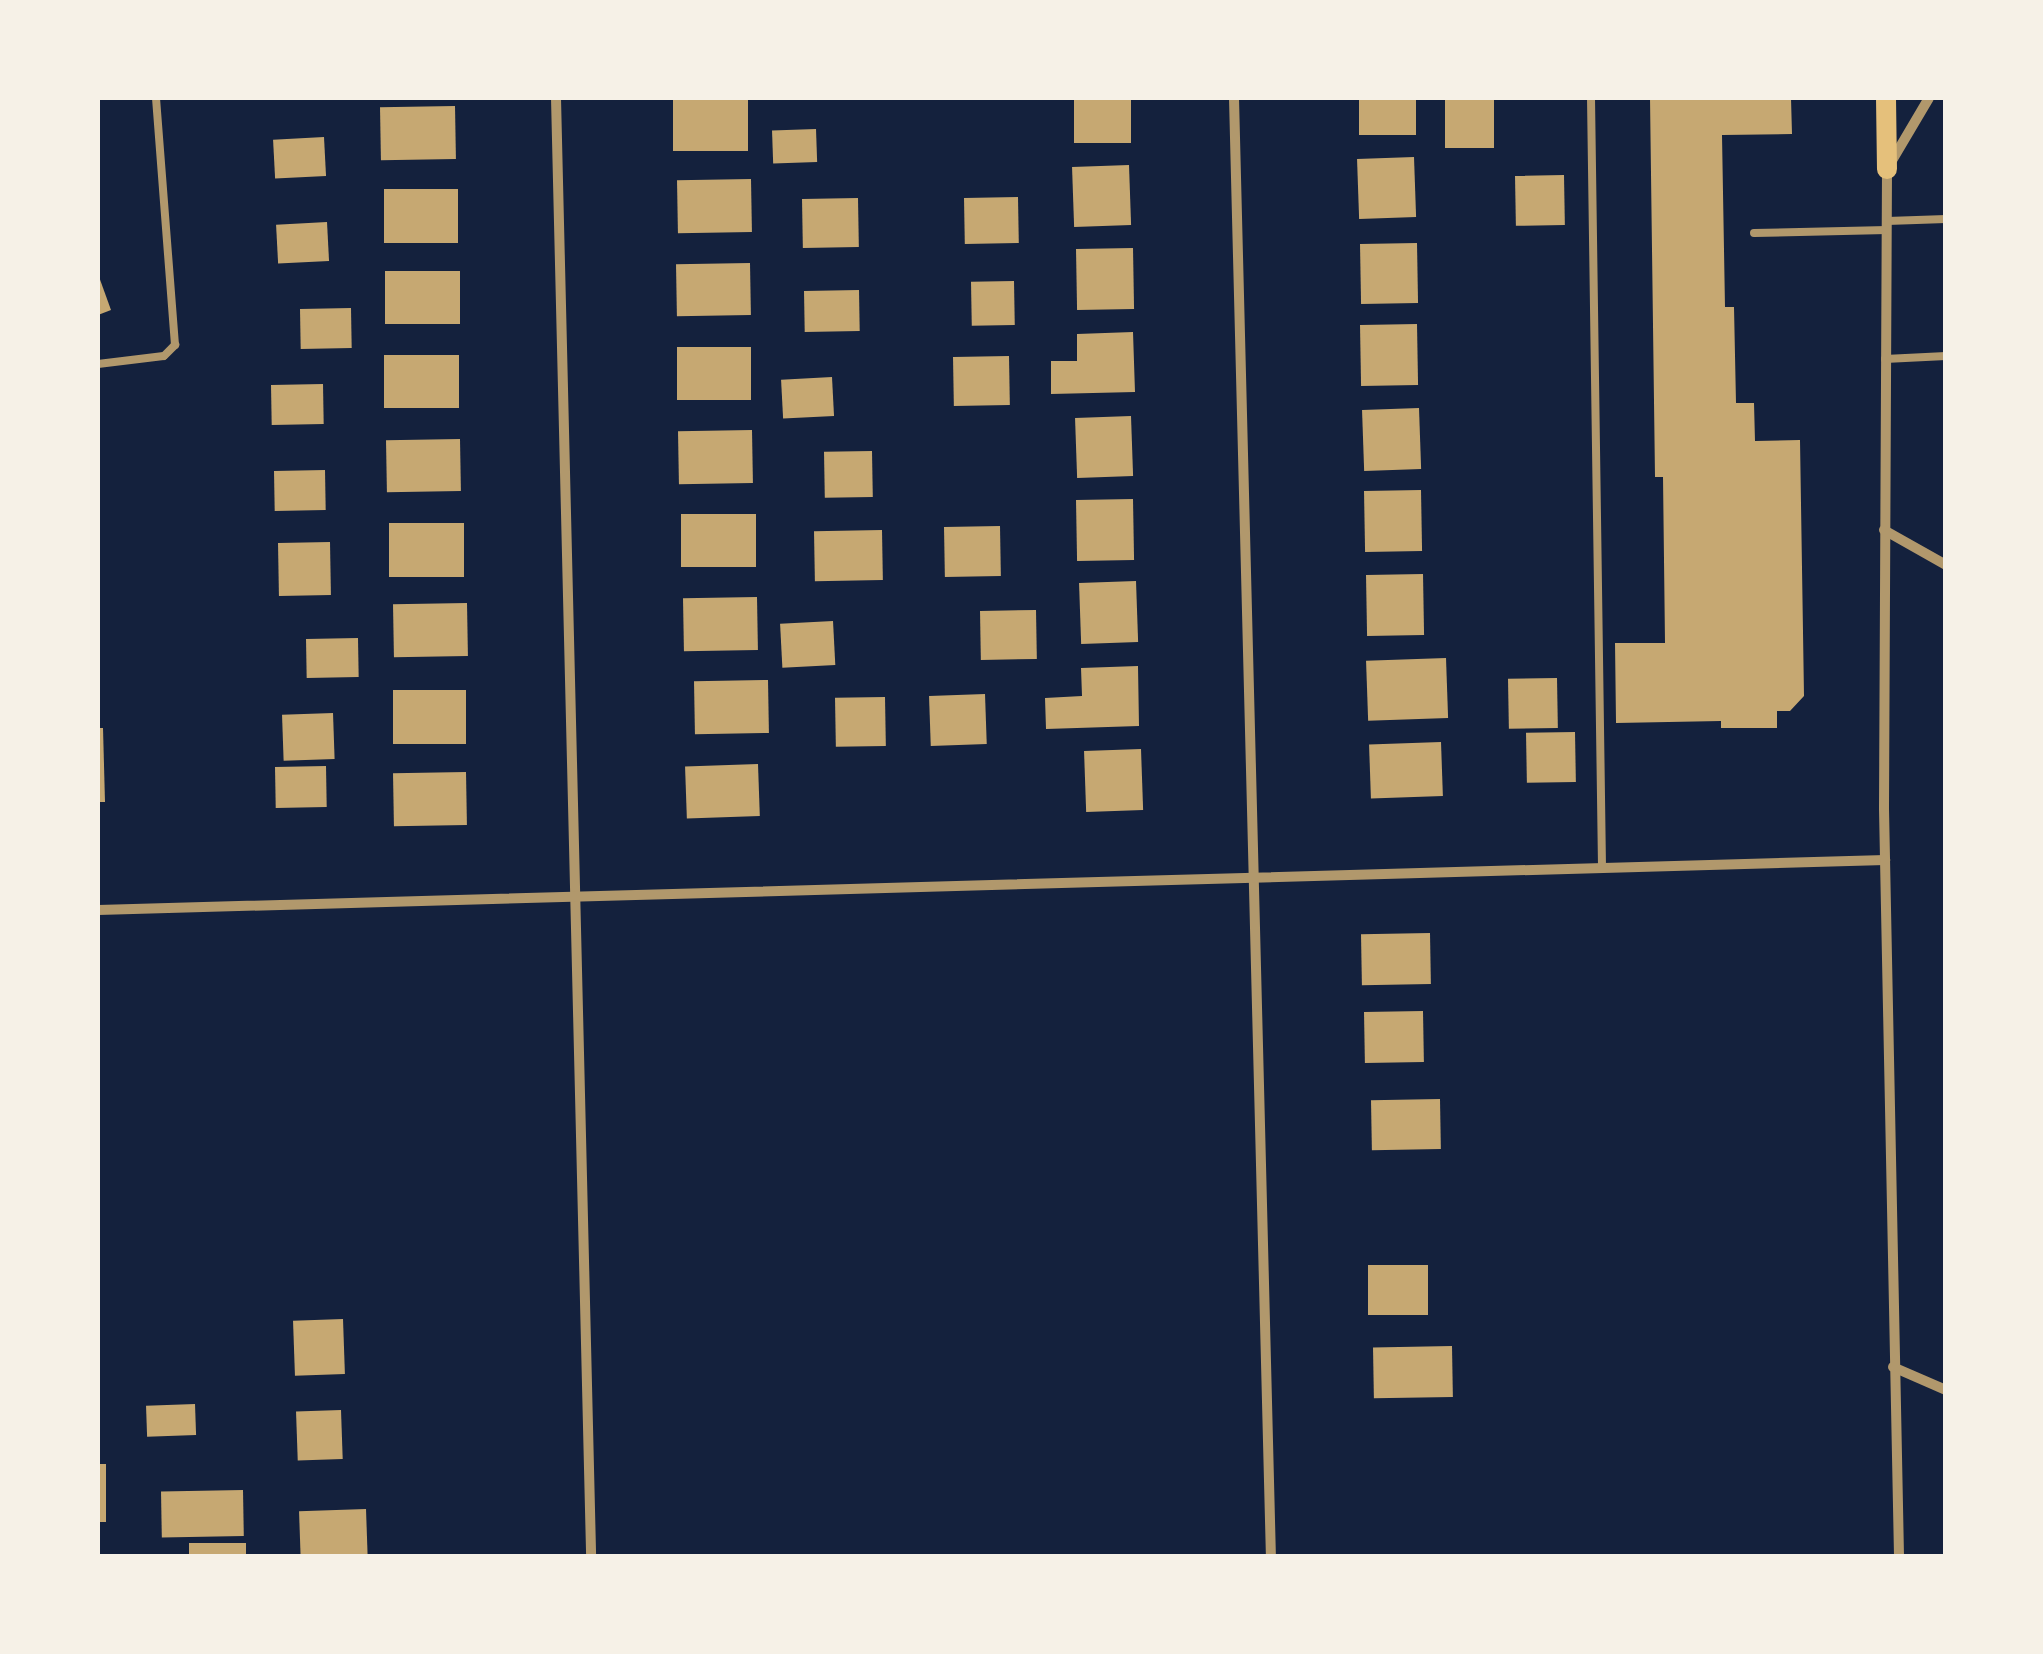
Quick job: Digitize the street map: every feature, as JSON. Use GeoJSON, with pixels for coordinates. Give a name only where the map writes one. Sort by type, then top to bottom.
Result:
{"type":"FeatureCollection","features":[{"type":"Feature","properties":{"kind":"main road"},"geometry":{"type":"LineString","coordinates":[[1886,98],[1887,169]]}},
{"type":"Feature","properties":{"kind":"street"},"geometry":{"type":"LineString","coordinates":[[556,98],[590,1556]]}},
{"type":"Feature","properties":{"kind":"street"},"geometry":{"type":"LineString","coordinates":[[1234,98],[1271,1556]]}},
{"type":"Feature","properties":{"kind":"street"},"geometry":{"type":"LineString","coordinates":[[1899,1556],[1885,860],[1887,169],[1928,98]]}},
{"type":"Feature","properties":{"kind":"street"},"geometry":{"type":"LineString","coordinates":[[1884,530],[1946,565]]}},
{"type":"Feature","properties":{"kind":"street"},"geometry":{"type":"LineString","coordinates":[[98,910],[1885,860]]}},
{"type":"Feature","properties":{"kind":"street"},"geometry":{"type":"LineString","coordinates":[[1893,1368],[1946,1390]]}},
{"type":"Feature","properties":{"kind":"lane"},"geometry":{"type":"LineString","coordinates":[[98,364],[164,356],[174,345],[156,98]]}},
{"type":"Feature","properties":{"kind":"lane"},"geometry":{"type":"LineString","coordinates":[[1590,98],[1602,868]]}},
{"type":"Feature","properties":{"kind":"lane"},"geometry":{"type":"LineString","coordinates":[[1754,233],[1946,219]]}},
{"type":"Feature","properties":{"kind":"lane"},"geometry":{"type":"LineString","coordinates":[[1885,360],[1946,356]]}},
{"type":"Feature","properties":{"kind":"building"},"geometry":{"type":"Polygon","coordinates":[[[673,98],[748,98],[748,151],[673,151],[673,98]]]}},
{"type":"Feature","properties":{"kind":"building"},"geometry":{"type":"Polygon","coordinates":[[[1074,98],[1131,98],[1131,143],[1074,143],[1074,98]]]}},
{"type":"Feature","properties":{"kind":"building"},"geometry":{"type":"Polygon","coordinates":[[[1359,98],[1416,98],[1416,135],[1359,135],[1359,98]]]}},
{"type":"Feature","properties":{"kind":"building"},"geometry":{"type":"Polygon","coordinates":[[[1445,98],[1494,98],[1494,148],[1445,148],[1445,98]]]}},
{"type":"Feature","properties":{"kind":"building"},"geometry":{"type":"Polygon","coordinates":[[[1650,98],[1791,98],[1792,134],[1722,135],[1725,307],[1734,307],[1736,403],[1754,403],[1755,441],[1800,440],[1804,696],[1790,711],[1777,711],[1777,728],[1721,728],[1721,721],[1616,723],[1615,643],[1665,643],[1663,477],[1655,477],[1650,98]]]}},
{"type":"Feature","properties":{"kind":"building"},"geometry":{"type":"Polygon","coordinates":[[[455,106],[456,159],[381,160],[380,107],[455,106]]]}},
{"type":"Feature","properties":{"kind":"building"},"geometry":{"type":"Polygon","coordinates":[[[816,129],[817,162],[773,164],[772,131],[816,129]]]}},
{"type":"Feature","properties":{"kind":"building"},"geometry":{"type":"Polygon","coordinates":[[[324,137],[326,176],[275,179],[273,140],[324,137]]]}},
{"type":"Feature","properties":{"kind":"building"},"geometry":{"type":"Polygon","coordinates":[[[1414,157],[1416,217],[1359,219],[1357,159],[1414,157]]]}},
{"type":"Feature","properties":{"kind":"building"},"geometry":{"type":"Polygon","coordinates":[[[1129,165],[1131,225],[1074,227],[1072,167],[1129,165]]]}},
{"type":"Feature","properties":{"kind":"building"},"geometry":{"type":"Polygon","coordinates":[[[1564,175],[1565,225],[1516,226],[1515,176],[1564,175]]]}},
{"type":"Feature","properties":{"kind":"building"},"geometry":{"type":"Polygon","coordinates":[[[751,179],[752,232],[678,233],[677,180],[751,179]]]}},
{"type":"Feature","properties":{"kind":"building"},"geometry":{"type":"Polygon","coordinates":[[[384,189],[458,189],[458,243],[384,243],[384,189]]]}},
{"type":"Feature","properties":{"kind":"building"},"geometry":{"type":"Polygon","coordinates":[[[1018,197],[1019,243],[965,244],[964,198],[1018,197]]]}},
{"type":"Feature","properties":{"kind":"building"},"geometry":{"type":"Polygon","coordinates":[[[858,198],[859,247],[803,248],[802,199],[858,198]]]}},
{"type":"Feature","properties":{"kind":"building"},"geometry":{"type":"Polygon","coordinates":[[[327,222],[329,261],[278,264],[276,225],[327,222]]]}},
{"type":"Feature","properties":{"kind":"building"},"geometry":{"type":"Polygon","coordinates":[[[1417,243],[1418,303],[1361,304],[1360,244],[1417,243]]]}},
{"type":"Feature","properties":{"kind":"building"},"geometry":{"type":"Polygon","coordinates":[[[1133,248],[1134,309],[1077,310],[1076,249],[1133,248]]]}},
{"type":"Feature","properties":{"kind":"building"},"geometry":{"type":"Polygon","coordinates":[[[750,263],[751,315],[677,316],[676,264],[750,263]]]}},
{"type":"Feature","properties":{"kind":"building"},"geometry":{"type":"Polygon","coordinates":[[[385,271],[460,271],[460,324],[385,324],[385,271]]]}},
{"type":"Feature","properties":{"kind":"building"},"geometry":{"type":"Polygon","coordinates":[[[98,274],[111,310],[98,315],[98,274]]]}},
{"type":"Feature","properties":{"kind":"building"},"geometry":{"type":"Polygon","coordinates":[[[1014,281],[1015,325],[972,326],[971,282],[1014,281]]]}},
{"type":"Feature","properties":{"kind":"building"},"geometry":{"type":"Polygon","coordinates":[[[859,290],[860,331],[805,332],[804,291],[859,290]]]}},
{"type":"Feature","properties":{"kind":"building"},"geometry":{"type":"Polygon","coordinates":[[[351,308],[352,348],[301,349],[300,309],[351,308]]]}},
{"type":"Feature","properties":{"kind":"building"},"geometry":{"type":"Polygon","coordinates":[[[1417,324],[1418,385],[1361,386],[1360,325],[1417,324]]]}},
{"type":"Feature","properties":{"kind":"building"},"geometry":{"type":"Polygon","coordinates":[[[1133,332],[1135,392],[1051,394],[1051,361],[1077,361],[1077,334],[1133,332]]]}},
{"type":"Feature","properties":{"kind":"building"},"geometry":{"type":"Polygon","coordinates":[[[677,347],[751,347],[751,400],[677,400],[677,347]]]}},
{"type":"Feature","properties":{"kind":"building"},"geometry":{"type":"Polygon","coordinates":[[[384,355],[459,355],[459,408],[384,408],[384,355]]]}},
{"type":"Feature","properties":{"kind":"building"},"geometry":{"type":"Polygon","coordinates":[[[1009,356],[1010,405],[954,406],[953,357],[1009,356]]]}},
{"type":"Feature","properties":{"kind":"building"},"geometry":{"type":"Polygon","coordinates":[[[832,377],[834,416],[783,419],[781,380],[832,377]]]}},
{"type":"Feature","properties":{"kind":"building"},"geometry":{"type":"Polygon","coordinates":[[[323,384],[324,424],[272,425],[271,385],[323,384]]]}},
{"type":"Feature","properties":{"kind":"building"},"geometry":{"type":"Polygon","coordinates":[[[1419,408],[1421,469],[1364,471],[1362,410],[1419,408]]]}},
{"type":"Feature","properties":{"kind":"building"},"geometry":{"type":"Polygon","coordinates":[[[1131,416],[1133,476],[1077,478],[1075,418],[1131,416]]]}},
{"type":"Feature","properties":{"kind":"building"},"geometry":{"type":"Polygon","coordinates":[[[752,430],[753,483],[679,484],[678,431],[752,430]]]}},
{"type":"Feature","properties":{"kind":"building"},"geometry":{"type":"Polygon","coordinates":[[[460,439],[461,491],[387,492],[386,440],[460,439]]]}},
{"type":"Feature","properties":{"kind":"building"},"geometry":{"type":"Polygon","coordinates":[[[872,451],[873,497],[825,498],[824,452],[872,451]]]}},
{"type":"Feature","properties":{"kind":"building"},"geometry":{"type":"Polygon","coordinates":[[[325,470],[326,510],[275,511],[274,471],[325,470]]]}},
{"type":"Feature","properties":{"kind":"building"},"geometry":{"type":"Polygon","coordinates":[[[1421,490],[1422,551],[1365,552],[1364,491],[1421,490]]]}},
{"type":"Feature","properties":{"kind":"building"},"geometry":{"type":"Polygon","coordinates":[[[1133,499],[1134,560],[1077,561],[1076,500],[1133,499]]]}},
{"type":"Feature","properties":{"kind":"building"},"geometry":{"type":"Polygon","coordinates":[[[681,514],[756,514],[756,567],[681,567],[681,514]]]}},
{"type":"Feature","properties":{"kind":"building"},"geometry":{"type":"Polygon","coordinates":[[[389,523],[464,523],[464,577],[389,577],[389,523]]]}},
{"type":"Feature","properties":{"kind":"building"},"geometry":{"type":"Polygon","coordinates":[[[1000,526],[1001,576],[945,577],[944,527],[1000,526]]]}},
{"type":"Feature","properties":{"kind":"building"},"geometry":{"type":"Polygon","coordinates":[[[882,530],[883,580],[815,581],[814,531],[882,530]]]}},
{"type":"Feature","properties":{"kind":"building"},"geometry":{"type":"Polygon","coordinates":[[[330,542],[331,595],[279,596],[278,543],[330,542]]]}},
{"type":"Feature","properties":{"kind":"building"},"geometry":{"type":"Polygon","coordinates":[[[1423,574],[1424,635],[1367,636],[1366,575],[1423,574]]]}},
{"type":"Feature","properties":{"kind":"building"},"geometry":{"type":"Polygon","coordinates":[[[1136,581],[1138,642],[1081,644],[1079,583],[1136,581]]]}},
{"type":"Feature","properties":{"kind":"building"},"geometry":{"type":"Polygon","coordinates":[[[757,597],[758,650],[684,651],[683,598],[757,597]]]}},
{"type":"Feature","properties":{"kind":"building"},"geometry":{"type":"Polygon","coordinates":[[[467,603],[468,656],[394,657],[393,604],[467,603]]]}},
{"type":"Feature","properties":{"kind":"building"},"geometry":{"type":"Polygon","coordinates":[[[1036,610],[1037,659],[981,660],[980,611],[1036,610]]]}},
{"type":"Feature","properties":{"kind":"building"},"geometry":{"type":"Polygon","coordinates":[[[833,621],[835,665],[782,668],[780,624],[833,621]]]}},
{"type":"Feature","properties":{"kind":"building"},"geometry":{"type":"Polygon","coordinates":[[[358,638],[359,677],[307,678],[306,639],[358,638]]]}},
{"type":"Feature","properties":{"kind":"building"},"geometry":{"type":"Polygon","coordinates":[[[1446,658],[1448,718],[1368,721],[1366,661],[1446,658]]]}},
{"type":"Feature","properties":{"kind":"building"},"geometry":{"type":"Polygon","coordinates":[[[1138,666],[1139,726],[1046,729],[1045,698],[1082,696],[1081,668],[1138,666]]]}},
{"type":"Feature","properties":{"kind":"building"},"geometry":{"type":"Polygon","coordinates":[[[1557,678],[1558,728],[1509,729],[1508,679],[1557,678]]]}},
{"type":"Feature","properties":{"kind":"building"},"geometry":{"type":"Polygon","coordinates":[[[768,680],[769,733],[695,734],[694,681],[768,680]]]}},
{"type":"Feature","properties":{"kind":"building"},"geometry":{"type":"Polygon","coordinates":[[[393,690],[466,690],[466,744],[393,744],[393,690]]]}},
{"type":"Feature","properties":{"kind":"building"},"geometry":{"type":"Polygon","coordinates":[[[985,694],[987,744],[931,746],[929,696],[985,694]]]}},
{"type":"Feature","properties":{"kind":"building"},"geometry":{"type":"Polygon","coordinates":[[[885,697],[886,746],[836,747],[835,698],[885,697]]]}},
{"type":"Feature","properties":{"kind":"building"},"geometry":{"type":"Polygon","coordinates":[[[333,713],[335,759],[284,761],[282,715],[333,713]]]}},
{"type":"Feature","properties":{"kind":"building"},"geometry":{"type":"Polygon","coordinates":[[[98,728],[103,728],[105,802],[98,802],[98,728]]]}},
{"type":"Feature","properties":{"kind":"building"},"geometry":{"type":"Polygon","coordinates":[[[1575,732],[1576,782],[1527,783],[1526,733],[1575,732]]]}},
{"type":"Feature","properties":{"kind":"building"},"geometry":{"type":"Polygon","coordinates":[[[1441,742],[1443,796],[1371,798],[1369,745],[1441,742]]]}},
{"type":"Feature","properties":{"kind":"building"},"geometry":{"type":"Polygon","coordinates":[[[1141,749],[1143,810],[1086,812],[1084,751],[1141,749]]]}},
{"type":"Feature","properties":{"kind":"building"},"geometry":{"type":"Polygon","coordinates":[[[758,764],[760,816],[687,819],[685,767],[758,764]]]}},
{"type":"Feature","properties":{"kind":"building"},"geometry":{"type":"Polygon","coordinates":[[[326,766],[327,807],[276,808],[275,767],[326,766]]]}},
{"type":"Feature","properties":{"kind":"building"},"geometry":{"type":"Polygon","coordinates":[[[466,772],[467,825],[394,826],[393,773],[466,772]]]}},
{"type":"Feature","properties":{"kind":"building"},"geometry":{"type":"Polygon","coordinates":[[[1430,933],[1431,984],[1362,985],[1361,934],[1430,933]]]}},
{"type":"Feature","properties":{"kind":"building"},"geometry":{"type":"Polygon","coordinates":[[[1423,1011],[1424,1062],[1365,1063],[1364,1012],[1423,1011]]]}},
{"type":"Feature","properties":{"kind":"building"},"geometry":{"type":"Polygon","coordinates":[[[1440,1099],[1441,1149],[1372,1150],[1371,1100],[1440,1099]]]}},
{"type":"Feature","properties":{"kind":"building"},"geometry":{"type":"Polygon","coordinates":[[[1368,1265],[1428,1265],[1428,1315],[1368,1315],[1368,1265]]]}},
{"type":"Feature","properties":{"kind":"building"},"geometry":{"type":"Polygon","coordinates":[[[343,1319],[345,1374],[295,1376],[293,1321],[343,1319]]]}},
{"type":"Feature","properties":{"kind":"building"},"geometry":{"type":"Polygon","coordinates":[[[1452,1346],[1453,1397],[1374,1398],[1373,1347],[1452,1346]]]}},
{"type":"Feature","properties":{"kind":"building"},"geometry":{"type":"Polygon","coordinates":[[[195,1404],[196,1435],[147,1437],[146,1406],[195,1404]]]}},
{"type":"Feature","properties":{"kind":"building"},"geometry":{"type":"Polygon","coordinates":[[[341,1410],[343,1459],[298,1461],[296,1412],[341,1410]]]}},
{"type":"Feature","properties":{"kind":"building"},"geometry":{"type":"Polygon","coordinates":[[[98,1464],[106,1464],[106,1522],[98,1522],[98,1464]]]}},
{"type":"Feature","properties":{"kind":"building"},"geometry":{"type":"Polygon","coordinates":[[[243,1490],[244,1536],[162,1537],[161,1491],[243,1490]]]}},
{"type":"Feature","properties":{"kind":"building"},"geometry":{"type":"Polygon","coordinates":[[[366,1509],[368,1556],[301,1556],[299,1511],[366,1509]]]}},
{"type":"Feature","properties":{"kind":"building"},"geometry":{"type":"Polygon","coordinates":[[[189,1543],[246,1543],[246,1556],[189,1556],[189,1543]]]}}]}
